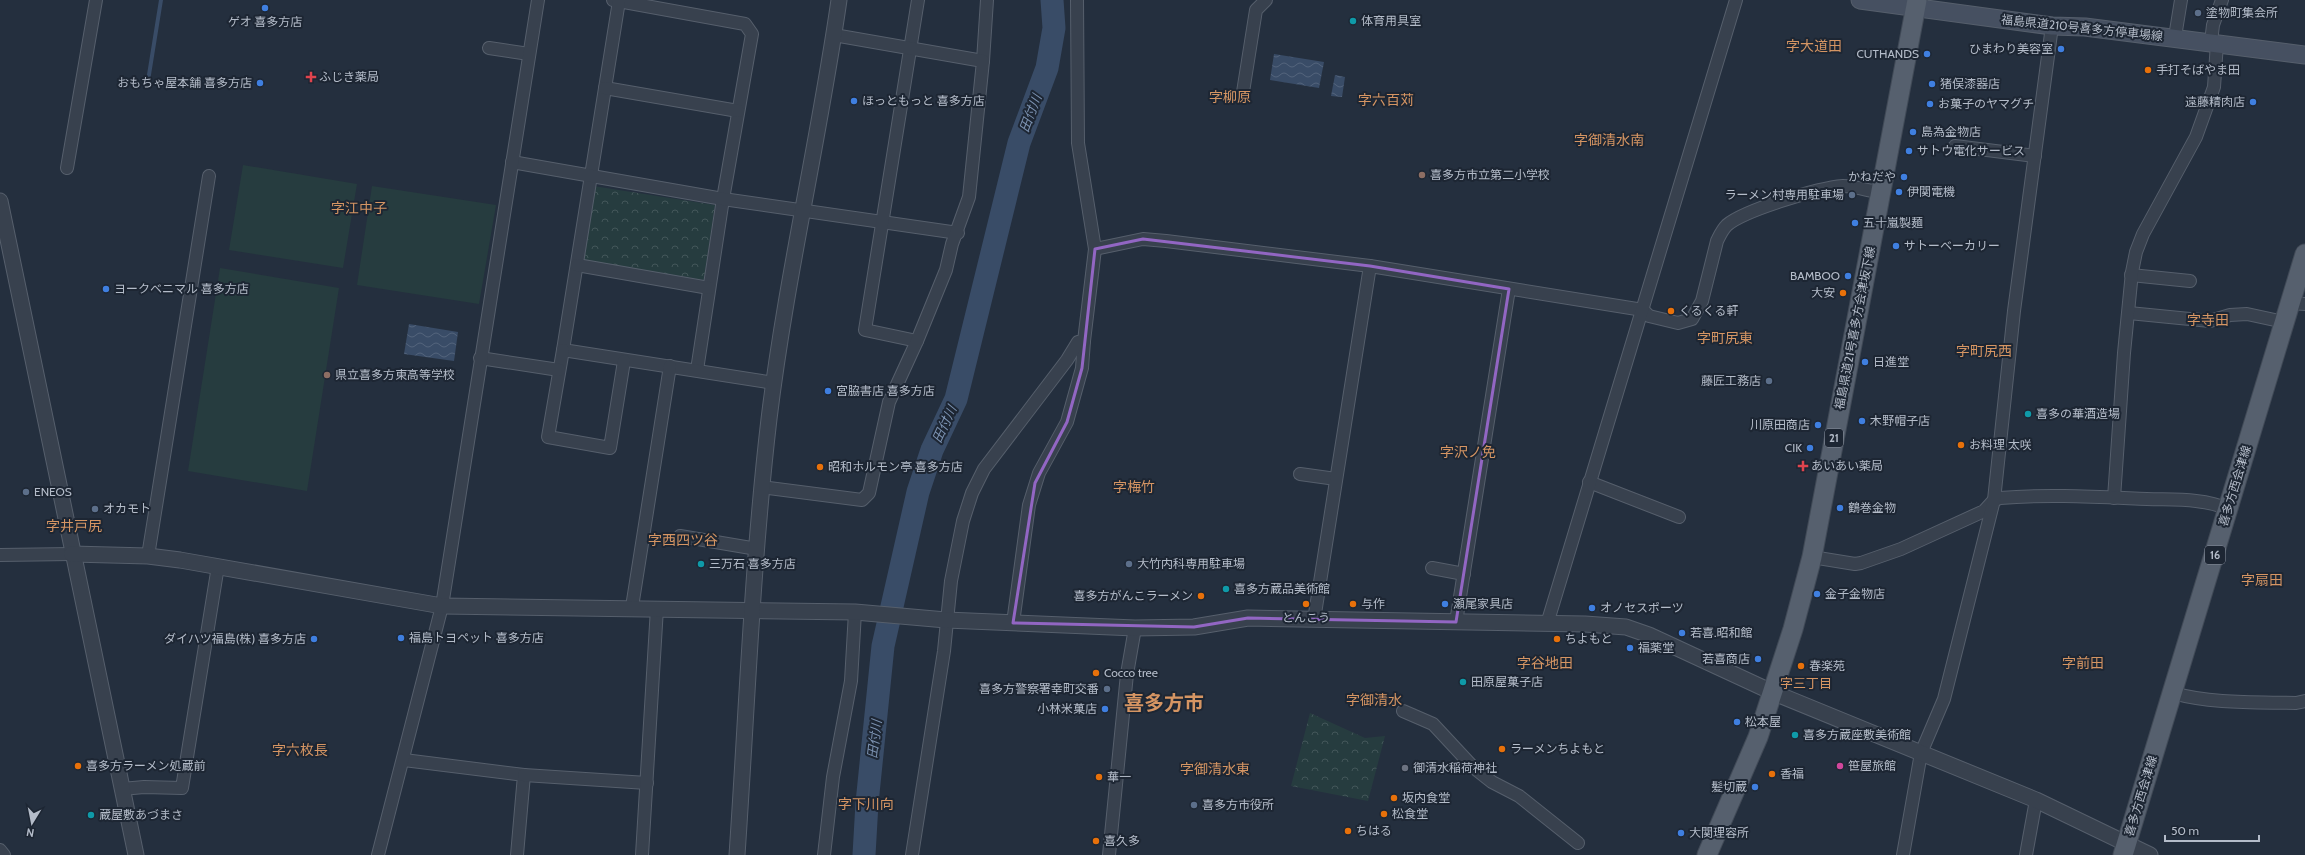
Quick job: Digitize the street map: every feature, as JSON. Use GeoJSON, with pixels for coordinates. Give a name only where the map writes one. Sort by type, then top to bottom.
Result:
{"type":"FeatureCollection","features":[{"type":"Feature","properties":{"kind":"main road","name":"福島県道210号喜多方停車場線"},"geometry":{"type":"LineString","coordinates":[[1860,0],[1916,4],[2052,26],[2085,27],[2305,55]]}},
{"type":"Feature","properties":{"kind":"main road","name":"福島県道21号喜多方会津坂下線"},"geometry":{"type":"LineString","coordinates":[[1707,855],[1758,737],[1792,629],[1812,557],[1861,291],[1882,193],[1916,4]]}},
{"type":"Feature","properties":{"kind":"main road","name":"喜多方西会津線"},"geometry":{"type":"LineString","coordinates":[[2125,849],[2284,322],[2298,304],[2305,254]]}},
{"type":"Feature","properties":{"kind":"street"},"geometry":{"type":"LineString","coordinates":[[67,168],[96,0]]}},
{"type":"Feature","properties":{"kind":"street"},"geometry":{"type":"LineString","coordinates":[[378,855],[404,760],[442,606],[480,358],[538,0]]}},
{"type":"Feature","properties":{"kind":"street"},"geometry":{"type":"LineString","coordinates":[[738,855],[750,610],[774,383],[802,209],[839,0]]}},
{"type":"Feature","properties":{"kind":"street"},"geometry":{"type":"LineString","coordinates":[[917,341],[865,330],[884,222],[918,0]]}},
{"type":"Feature","properties":{"kind":"street"},"geometry":{"type":"LineString","coordinates":[[762,486],[862,500],[869,493],[889,402],[917,341],[946,270],[952,244],[958,233],[970,192],[983,61],[987,0]]}},
{"type":"Feature","properties":{"kind":"street"},"geometry":{"type":"LineString","coordinates":[[1013,623],[1029,505],[1039,473],[1059,440],[1069,415],[1082,368],[1095,249],[1078,143],[1077,0]]}},
{"type":"Feature","properties":{"kind":"street"},"geometry":{"type":"LineString","coordinates":[[1243,92],[1256,10],[1266,0]]}},
{"type":"Feature","properties":{"kind":"street"},"geometry":{"type":"LineString","coordinates":[[1547,624],[1736,0]]}},
{"type":"Feature","properties":{"kind":"street"},"geometry":{"type":"LineString","coordinates":[[2175,38],[2181,0]]}},
{"type":"Feature","properties":{"kind":"street"},"geometry":{"type":"LineString","coordinates":[[2114,498],[2132,275],[2136,252],[2143,234],[2196,137],[2214,87],[2213,25],[2222,0]]}},
{"type":"Feature","properties":{"kind":"street"},"geometry":{"type":"LineString","coordinates":[[624,360],[610,448],[548,437],[605,88],[616,1],[684,6],[745,24],[752,34],[723,199],[697,370]]}},
{"type":"Feature","properties":{"kind":"street"},"geometry":{"type":"LineString","coordinates":[[1903,855],[1921,753],[1944,699],[1994,500],[2014,311],[2052,26]]}},
{"type":"Feature","properties":{"kind":"street"},"geometry":{"type":"LineString","coordinates":[[834,35],[983,61]]}},
{"type":"Feature","properties":{"kind":"street"},"geometry":{"type":"LineString","coordinates":[[489,48],[529,54]]}},
{"type":"Feature","properties":{"kind":"street"},"geometry":{"type":"LineString","coordinates":[[605,88],[738,111]]}},
{"type":"Feature","properties":{"kind":"street"},"geometry":{"type":"LineString","coordinates":[[1955,146],[2035,156]]}},
{"type":"Feature","properties":{"kind":"street"},"geometry":{"type":"LineString","coordinates":[[512,162],[590,177],[723,199],[802,209],[958,233]]}},
{"type":"Feature","properties":{"kind":"street"},"geometry":{"type":"LineString","coordinates":[[148,556],[209,176]]}},
{"type":"Feature","properties":{"kind":"street"},"geometry":{"type":"LineString","coordinates":[[1095,249],[1143,239],[1370,266],[1643,310],[1649,316],[1678,323],[1692,319],[1702,301],[1722,231],[1728,225],[1751,212],[1805,193],[1831,188],[1850,187],[1882,193]]}},
{"type":"Feature","properties":{"kind":"street"},"geometry":{"type":"LineString","coordinates":[[0,201],[72,554],[136,855]]}},
{"type":"Feature","properties":{"kind":"street"},"geometry":{"type":"LineString","coordinates":[[577,265],[709,288]]}},
{"type":"Feature","properties":{"kind":"street"},"geometry":{"type":"LineString","coordinates":[[1314,620],[1370,266]]}},
{"type":"Feature","properties":{"kind":"street"},"geometry":{"type":"LineString","coordinates":[[2132,275],[2190,281]]}},
{"type":"Feature","properties":{"kind":"street"},"geometry":{"type":"LineString","coordinates":[[1456,622],[1510,289]]}},
{"type":"Feature","properties":{"kind":"street"},"geometry":{"type":"LineString","coordinates":[[2129,313],[2210,320],[2230,315],[2247,314],[2284,322]]}},
{"type":"Feature","properties":{"kind":"street"},"geometry":{"type":"LineString","coordinates":[[912,855],[944,651],[946,620],[963,522],[972,493],[984,469],[1067,360],[1074,347],[1078,342],[1084,342]]}},
{"type":"Feature","properties":{"kind":"street"},"geometry":{"type":"LineString","coordinates":[[563,350],[774,383]]}},
{"type":"Feature","properties":{"kind":"street"},"geometry":{"type":"LineString","coordinates":[[480,358],[559,370]]}},
{"type":"Feature","properties":{"kind":"street"},"geometry":{"type":"LineString","coordinates":[[632,607],[670,366]]}},
{"type":"Feature","properties":{"kind":"street"},"geometry":{"type":"LineString","coordinates":[[1300,474],[1336,479]]}},
{"type":"Feature","properties":{"kind":"street"},"geometry":{"type":"LineString","coordinates":[[1589,482],[1679,516]]}},
{"type":"Feature","properties":{"kind":"street"},"geometry":{"type":"LineString","coordinates":[[1812,557],[1855,564],[1861,563],[1901,549],[1984,512],[1994,500],[2009,497],[2114,498],[2195,501],[2216,504],[2228,509]]}},
{"type":"Feature","properties":{"kind":"street"},"geometry":{"type":"LineString","coordinates":[[680,536],[757,549]]}},
{"type":"Feature","properties":{"kind":"street"},"geometry":{"type":"LineString","coordinates":[[0,555],[72,554],[148,556],[218,566],[442,606],[632,607],[862,613],[946,620],[1135,628],[1194,627],[1248,618],[1585,624],[1626,627],[1649,635],[1772,692],[2036,800],[2125,849],[2150,855]]}},
{"type":"Feature","properties":{"kind":"street"},"geometry":{"type":"LineString","coordinates":[[122,789],[144,787],[182,788],[218,566]]}},
{"type":"Feature","properties":{"kind":"street"},"geometry":{"type":"LineString","coordinates":[[1432,568],[1464,574]]}},
{"type":"Feature","properties":{"kind":"street"},"geometry":{"type":"LineString","coordinates":[[642,855],[657,608]]}},
{"type":"Feature","properties":{"kind":"street"},"geometry":{"type":"LineString","coordinates":[[824,855],[833,777],[862,613]]}},
{"type":"Feature","properties":{"kind":"street"},"geometry":{"type":"LineString","coordinates":[[1109,855],[1127,682],[1135,628]]}},
{"type":"Feature","properties":{"kind":"street"},"geometry":{"type":"LineString","coordinates":[[2173,693],[2184,696],[2234,701],[2296,703],[2305,701]]}},
{"type":"Feature","properties":{"kind":"street"},"geometry":{"type":"LineString","coordinates":[[1403,711],[1433,724],[1474,767],[1492,782],[1505,787],[1519,796],[1578,843]]}},
{"type":"Feature","properties":{"kind":"street"},"geometry":{"type":"LineString","coordinates":[[404,760],[524,775],[647,783]]}},
{"type":"Feature","properties":{"kind":"street"},"geometry":{"type":"LineString","coordinates":[[517,855],[524,775]]}},
{"type":"Feature","properties":{"kind":"street"},"geometry":{"type":"LineString","coordinates":[[2026,855],[2036,800]]}},
{"type":"Feature","properties":{"kind":"street"},"geometry":{"type":"LineString","coordinates":[[0,850],[4,855]]}},
{"type":"Feature","properties":{"kind":"highlighted area"},"geometry":{"type":"Polygon","coordinates":[[[1143,239],[1166,241],[1370,266],[1509,289],[1456,622],[1248,618],[1194,627],[1013,623],[1035,483],[1067,422],[1082,368],[1095,249],[1143,239]]]}},
{"type":"Feature","properties":{"kind":"green space"},"geometry":{"type":"Polygon","coordinates":[[[243,165],[357,184],[343,268],[229,250],[243,165]]]}},
{"type":"Feature","properties":{"kind":"green space"},"geometry":{"type":"Polygon","coordinates":[[[372,186],[496,205],[479,304],[357,285],[372,186]]]}},
{"type":"Feature","properties":{"kind":"green space"},"geometry":{"type":"Polygon","coordinates":[[[593,186],[715,205],[704,280],[582,261],[593,186]]]}},
{"type":"Feature","properties":{"kind":"green space"},"geometry":{"type":"Polygon","coordinates":[[[220,268],[339,288],[307,491],[188,471],[220,268]]]}},
{"type":"Feature","properties":{"kind":"green space"},"geometry":{"type":"Polygon","coordinates":[[[1310,713],[1365,738],[1385,736],[1368,801],[1291,786],[1310,713]]]}},
{"type":"Feature","properties":{"kind":"water"},"geometry":{"type":"Polygon","coordinates":[[[1274,54],[1324,62],[1319,88],[1270,80],[1274,54]]]}},
{"type":"Feature","properties":{"kind":"water"},"geometry":{"type":"Polygon","coordinates":[[[1335,75],[1345,77],[1342,97],[1331,96],[1335,75]]]}},
{"type":"Feature","properties":{"kind":"water"},"geometry":{"type":"Polygon","coordinates":[[[409,324],[458,332],[454,361],[404,354],[409,324]]]}},
{"type":"Feature","properties":{"kind":"waterway"},"geometry":{"type":"LineString","coordinates":[[148,81],[161,0]]}},
{"type":"Feature","properties":{"kind":"waterway","name":"田付川"},"geometry":{"type":"LineString","coordinates":[[864,855],[867,803],[883,646],[918,492],[932,450],[956,399],[1019,143],[1047,68],[1054,28],[1052,0]]}},
{"type":"Feature","properties":{"kind":"place","name":"ゲオ 喜多方店"},"geometry":{"type":"Point","coordinates":[265,8]}},
{"type":"Feature","properties":{"kind":"place","name":"塗物町集会所"},"geometry":{"type":"Point","coordinates":[2198,13]}},
{"type":"Feature","properties":{"kind":"place","name":"体育用具室"},"geometry":{"type":"Point","coordinates":[1353,21]}},
{"type":"Feature","properties":{"kind":"place","name":"ひまわり美容室"},"geometry":{"type":"Point","coordinates":[2061,49]}},
{"type":"Feature","properties":{"kind":"place","name":"CUTHANDS"},"geometry":{"type":"Point","coordinates":[1927,54]}},
{"type":"Feature","properties":{"kind":"place","name":"手打そばやま田"},"geometry":{"type":"Point","coordinates":[2148,70]}},
{"type":"Feature","properties":{"kind":"place","name":"ふじき薬局"},"geometry":{"type":"Point","coordinates":[311,77]}},
{"type":"Feature","properties":{"kind":"place","name":"おもちゃ屋本舗 喜多方店"},"geometry":{"type":"Point","coordinates":[260,83]}},
{"type":"Feature","properties":{"kind":"place","name":"猪俣漆器店"},"geometry":{"type":"Point","coordinates":[1932,84]}},
{"type":"Feature","properties":{"kind":"place","name":"ほっともっと 喜多方店"},"geometry":{"type":"Point","coordinates":[854,101]}},
{"type":"Feature","properties":{"kind":"place","name":"遠藤精肉店"},"geometry":{"type":"Point","coordinates":[2253,102]}},
{"type":"Feature","properties":{"kind":"place","name":"お菓子のヤマグチ"},"geometry":{"type":"Point","coordinates":[1930,104]}},
{"type":"Feature","properties":{"kind":"place","name":"島為金物店"},"geometry":{"type":"Point","coordinates":[1913,132]}},
{"type":"Feature","properties":{"kind":"place","name":"サトウ電化サービス"},"geometry":{"type":"Point","coordinates":[1909,151]}},
{"type":"Feature","properties":{"kind":"place","name":"喜多方市立第二小学校"},"geometry":{"type":"Point","coordinates":[1422,175]}},
{"type":"Feature","properties":{"kind":"place","name":"かねだや"},"geometry":{"type":"Point","coordinates":[1904,177]}},
{"type":"Feature","properties":{"kind":"place","name":"伊関電機"},"geometry":{"type":"Point","coordinates":[1899,192]}},
{"type":"Feature","properties":{"kind":"place","name":"ラーメン村専用駐車場"},"geometry":{"type":"Point","coordinates":[1852,195]}},
{"type":"Feature","properties":{"kind":"place","name":"五十嵐製麺"},"geometry":{"type":"Point","coordinates":[1855,223]}},
{"type":"Feature","properties":{"kind":"place","name":"サトーベーカリー"},"geometry":{"type":"Point","coordinates":[1896,246]}},
{"type":"Feature","properties":{"kind":"place","name":"BAMBOO"},"geometry":{"type":"Point","coordinates":[1848,276]}},
{"type":"Feature","properties":{"kind":"place","name":"ヨークベニマル 喜多方店"},"geometry":{"type":"Point","coordinates":[106,289]}},
{"type":"Feature","properties":{"kind":"place","name":"大安"},"geometry":{"type":"Point","coordinates":[1843,293]}},
{"type":"Feature","properties":{"kind":"place","name":"くるくる軒"},"geometry":{"type":"Point","coordinates":[1671,311]}},
{"type":"Feature","properties":{"kind":"place","name":"日進堂"},"geometry":{"type":"Point","coordinates":[1865,362]}},
{"type":"Feature","properties":{"kind":"place","name":"県立喜多方東高等学校"},"geometry":{"type":"Point","coordinates":[327,375]}},
{"type":"Feature","properties":{"kind":"place","name":"藤匠工務店"},"geometry":{"type":"Point","coordinates":[1769,381]}},
{"type":"Feature","properties":{"kind":"place","name":"宮脇書店 喜多方店"},"geometry":{"type":"Point","coordinates":[828,391]}},
{"type":"Feature","properties":{"kind":"place","name":"喜多の華酒造場"},"geometry":{"type":"Point","coordinates":[2028,414]}},
{"type":"Feature","properties":{"kind":"place","name":"木野帽子店"},"geometry":{"type":"Point","coordinates":[1862,421]}},
{"type":"Feature","properties":{"kind":"place","name":"川原田商店"},"geometry":{"type":"Point","coordinates":[1818,425]}},
{"type":"Feature","properties":{"kind":"place","name":"お料理 太咲"},"geometry":{"type":"Point","coordinates":[1961,445]}},
{"type":"Feature","properties":{"kind":"place","name":"CIK"},"geometry":{"type":"Point","coordinates":[1810,448]}},
{"type":"Feature","properties":{"kind":"place","name":"あいあい薬局"},"geometry":{"type":"Point","coordinates":[1803,466]}},
{"type":"Feature","properties":{"kind":"place","name":"昭和ホルモン亭 喜多方店"},"geometry":{"type":"Point","coordinates":[820,467]}},
{"type":"Feature","properties":{"kind":"place","name":"ENEOS"},"geometry":{"type":"Point","coordinates":[26,492]}},
{"type":"Feature","properties":{"kind":"place","name":"鶴巻金物"},"geometry":{"type":"Point","coordinates":[1840,508]}},
{"type":"Feature","properties":{"kind":"place","name":"オカモト"},"geometry":{"type":"Point","coordinates":[95,509]}},
{"type":"Feature","properties":{"kind":"place","name":"三万石 喜多方店"},"geometry":{"type":"Point","coordinates":[701,564]}},
{"type":"Feature","properties":{"kind":"place","name":"大竹内科専用駐車場"},"geometry":{"type":"Point","coordinates":[1129,564]}},
{"type":"Feature","properties":{"kind":"place","name":"喜多方蔵品美術館"},"geometry":{"type":"Point","coordinates":[1226,589]}},
{"type":"Feature","properties":{"kind":"place","name":"金子金物店"},"geometry":{"type":"Point","coordinates":[1817,594]}},
{"type":"Feature","properties":{"kind":"place","name":"喜多方がんこラーメン"},"geometry":{"type":"Point","coordinates":[1201,596]}},
{"type":"Feature","properties":{"kind":"place","name":"とんこう"},"geometry":{"type":"Point","coordinates":[1306,604]}},
{"type":"Feature","properties":{"kind":"place","name":"与作"},"geometry":{"type":"Point","coordinates":[1353,604]}},
{"type":"Feature","properties":{"kind":"place","name":"瀬尾家具店"},"geometry":{"type":"Point","coordinates":[1445,604]}},
{"type":"Feature","properties":{"kind":"place","name":"オノセスポーツ"},"geometry":{"type":"Point","coordinates":[1592,608]}},
{"type":"Feature","properties":{"kind":"place","name":"若喜.昭和館"},"geometry":{"type":"Point","coordinates":[1682,633]}},
{"type":"Feature","properties":{"kind":"place","name":"福島トヨペット 喜多方店"},"geometry":{"type":"Point","coordinates":[401,638]}},
{"type":"Feature","properties":{"kind":"place","name":"ダイハツ福島(株) 喜多方店"},"geometry":{"type":"Point","coordinates":[314,639]}},
{"type":"Feature","properties":{"kind":"place","name":"ちよもと"},"geometry":{"type":"Point","coordinates":[1557,639]}},
{"type":"Feature","properties":{"kind":"place","name":"福薬堂"},"geometry":{"type":"Point","coordinates":[1630,648]}},
{"type":"Feature","properties":{"kind":"place","name":"若喜商店"},"geometry":{"type":"Point","coordinates":[1758,659]}},
{"type":"Feature","properties":{"kind":"place","name":"春楽苑"},"geometry":{"type":"Point","coordinates":[1801,666]}},
{"type":"Feature","properties":{"kind":"place","name":"Cocco tree"},"geometry":{"type":"Point","coordinates":[1096,673]}},
{"type":"Feature","properties":{"kind":"place","name":"田原屋菓子店"},"geometry":{"type":"Point","coordinates":[1463,682]}},
{"type":"Feature","properties":{"kind":"place","name":"喜多方警察署幸町交番"},"geometry":{"type":"Point","coordinates":[1107,689]}},
{"type":"Feature","properties":{"kind":"place","name":"小林米菓店"},"geometry":{"type":"Point","coordinates":[1105,709]}},
{"type":"Feature","properties":{"kind":"place","name":"松本屋"},"geometry":{"type":"Point","coordinates":[1737,722]}},
{"type":"Feature","properties":{"kind":"place","name":"喜多方蔵座敷美術館"},"geometry":{"type":"Point","coordinates":[1795,735]}},
{"type":"Feature","properties":{"kind":"place","name":"ラーメンちよもと"},"geometry":{"type":"Point","coordinates":[1502,749]}},
{"type":"Feature","properties":{"kind":"place","name":"喜多方ラーメン処蔵前"},"geometry":{"type":"Point","coordinates":[78,766]}},
{"type":"Feature","properties":{"kind":"place","name":"笹屋旅館"},"geometry":{"type":"Point","coordinates":[1840,766]}},
{"type":"Feature","properties":{"kind":"place","name":"御清水稲荷神社"},"geometry":{"type":"Point","coordinates":[1405,768]}},
{"type":"Feature","properties":{"kind":"place","name":"香福"},"geometry":{"type":"Point","coordinates":[1772,774]}},
{"type":"Feature","properties":{"kind":"place","name":"華一"},"geometry":{"type":"Point","coordinates":[1099,777]}},
{"type":"Feature","properties":{"kind":"place","name":"髪切蔵"},"geometry":{"type":"Point","coordinates":[1755,787]}},
{"type":"Feature","properties":{"kind":"place","name":"坂内食堂"},"geometry":{"type":"Point","coordinates":[1394,798]}},
{"type":"Feature","properties":{"kind":"place","name":"喜多方市役所"},"geometry":{"type":"Point","coordinates":[1194,805]}},
{"type":"Feature","properties":{"kind":"place","name":"松食堂"},"geometry":{"type":"Point","coordinates":[1384,814]}},
{"type":"Feature","properties":{"kind":"place","name":"蔵屋敷あづまさ"},"geometry":{"type":"Point","coordinates":[91,815]}},
{"type":"Feature","properties":{"kind":"place","name":"ちはる"},"geometry":{"type":"Point","coordinates":[1348,831]}},
{"type":"Feature","properties":{"kind":"place","name":"大関理容所"},"geometry":{"type":"Point","coordinates":[1681,833]}},
{"type":"Feature","properties":{"kind":"place","name":"喜久多"},"geometry":{"type":"Point","coordinates":[1096,841]}},
{"type":"Feature","properties":{"kind":"district","name":"字大道田"},"geometry":{"type":"Point","coordinates":[1814,46]}},
{"type":"Feature","properties":{"kind":"district","name":"字柳原"},"geometry":{"type":"Point","coordinates":[1230,97]}},
{"type":"Feature","properties":{"kind":"district","name":"字六百苅"},"geometry":{"type":"Point","coordinates":[1386,100]}},
{"type":"Feature","properties":{"kind":"district","name":"字御清水南"},"geometry":{"type":"Point","coordinates":[1609,140]}},
{"type":"Feature","properties":{"kind":"district","name":"字江中子"},"geometry":{"type":"Point","coordinates":[359,208]}},
{"type":"Feature","properties":{"kind":"district","name":"字寺田"},"geometry":{"type":"Point","coordinates":[2208,320]}},
{"type":"Feature","properties":{"kind":"district","name":"字町尻東"},"geometry":{"type":"Point","coordinates":[1725,338]}},
{"type":"Feature","properties":{"kind":"district","name":"字町尻西"},"geometry":{"type":"Point","coordinates":[1984,351]}},
{"type":"Feature","properties":{"kind":"district","name":"字沢ノ免"},"geometry":{"type":"Point","coordinates":[1468,452]}},
{"type":"Feature","properties":{"kind":"district","name":"字梅竹"},"geometry":{"type":"Point","coordinates":[1134,487]}},
{"type":"Feature","properties":{"kind":"district","name":"字井戸尻"},"geometry":{"type":"Point","coordinates":[74,526]}},
{"type":"Feature","properties":{"kind":"district","name":"字西四ツ谷"},"geometry":{"type":"Point","coordinates":[683,540]}},
{"type":"Feature","properties":{"kind":"district","name":"字扇田"},"geometry":{"type":"Point","coordinates":[2262,580]}},
{"type":"Feature","properties":{"kind":"district","name":"字谷地田"},"geometry":{"type":"Point","coordinates":[1545,663]}},
{"type":"Feature","properties":{"kind":"district","name":"字前田"},"geometry":{"type":"Point","coordinates":[2083,663]}},
{"type":"Feature","properties":{"kind":"district","name":"字三丁目"},"geometry":{"type":"Point","coordinates":[1806,683]}},
{"type":"Feature","properties":{"kind":"district","name":"字御清水"},"geometry":{"type":"Point","coordinates":[1374,700]}},
{"type":"Feature","properties":{"kind":"district","name":"喜多方市"},"geometry":{"type":"Point","coordinates":[1164,703]}},
{"type":"Feature","properties":{"kind":"district","name":"字六枚長"},"geometry":{"type":"Point","coordinates":[300,750]}},
{"type":"Feature","properties":{"kind":"district","name":"字御清水東"},"geometry":{"type":"Point","coordinates":[1215,769]}},
{"type":"Feature","properties":{"kind":"district","name":"字下川向"},"geometry":{"type":"Point","coordinates":[866,804]}}]}
